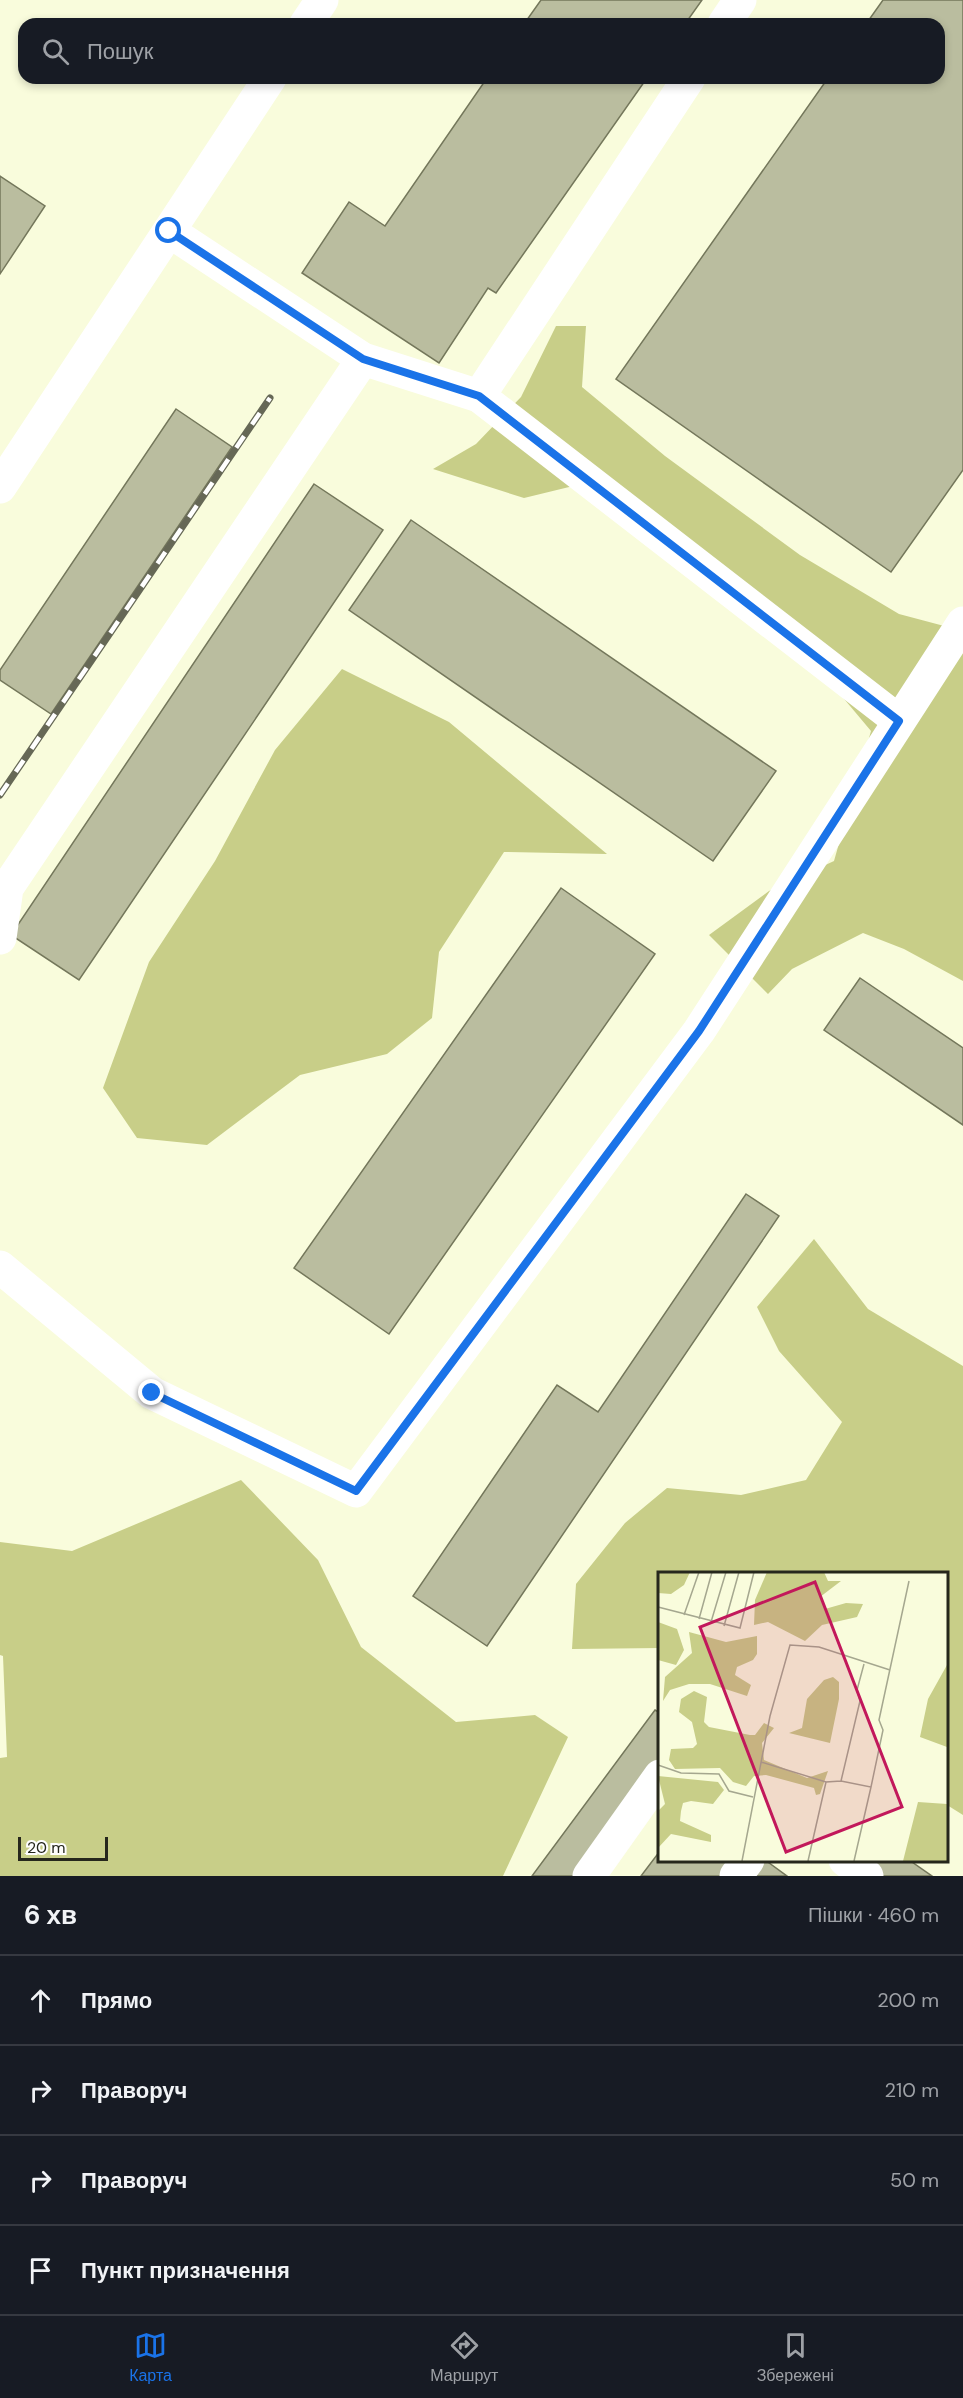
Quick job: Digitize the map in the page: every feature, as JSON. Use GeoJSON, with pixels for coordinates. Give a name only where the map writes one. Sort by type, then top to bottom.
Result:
{"type":"FeatureCollection","features":[{"type":"Feature","properties":{"kind":"lane"},"geometry":{"type":"LineString","coordinates":[[310,18],[321,0]]}},
{"type":"Feature","properties":{"kind":"lane"},"geometry":{"type":"LineString","coordinates":[[728,18],[740,0]]}},
{"type":"Feature","properties":{"kind":"lane"},"geometry":{"type":"LineString","coordinates":[[0,487],[266,84]]}},
{"type":"Feature","properties":{"kind":"lane"},"geometry":{"type":"LineString","coordinates":[[479,396],[684,84]]}},
{"type":"Feature","properties":{"kind":"lane"},"geometry":{"type":"LineString","coordinates":[[169,231],[363,359],[479,396],[899,721]]}},
{"type":"Feature","properties":{"kind":"lane"},"geometry":{"type":"LineString","coordinates":[[0,938],[7,888],[363,359]]}},
{"type":"Feature","properties":{"kind":"lane"},"geometry":{"type":"LineString","coordinates":[[0,1267],[152,1393],[356,1491],[699,1031],[963,623]]}},
{"type":"Feature","properties":{"kind":"lane"},"geometry":{"type":"LineString","coordinates":[[589,1876],[658,1779]]}},
{"type":"Feature","properties":{"kind":"lane"},"geometry":{"type":"LineString","coordinates":[[736,1876],[747,1861]]}},
{"type":"Feature","properties":{"kind":"lane"},"geometry":{"type":"LineString","coordinates":[[846,1861],[867,1876]]}},
{"type":"Feature","properties":{"kind":"green space"},"geometry":{"type":"Polygon","coordinates":[[[556,326],[586,326],[582,387],[665,456],[800,555],[899,614],[963,631],[963,981],[904,949],[863,933],[792,969],[768,994],[709,935],[769,891],[834,861],[871,731],[824,675],[602,479],[524,498],[433,469],[476,444],[521,397],[556,326]]]}},
{"type":"Feature","properties":{"kind":"green space"},"geometry":{"type":"Polygon","coordinates":[[[342,669],[449,722],[607,854],[504,852],[439,952],[432,1018],[387,1054],[300,1075],[207,1145],[137,1138],[103,1088],[149,962],[215,861],[275,750],[342,669]]]}},
{"type":"Feature","properties":{"kind":"green space"},"geometry":{"type":"Polygon","coordinates":[[[814,1239],[868,1309],[963,1366],[963,1815],[948,1806],[948,1572],[658,1572],[658,1648],[572,1649],[576,1584],[625,1523],[667,1488],[741,1495],[806,1480],[842,1422],[779,1351],[757,1307],[814,1239]]]}},
{"type":"Feature","properties":{"kind":"green space"},"geometry":{"type":"Polygon","coordinates":[[[241,1480],[318,1560],[361,1647],[456,1722],[535,1715],[568,1737],[503,1876],[0,1876],[0,1758],[7,1757],[3,1656],[0,1655],[0,1542],[72,1551],[241,1480]]]}},
{"type":"Feature","properties":{"kind":"building"},"geometry":{"type":"Polygon","coordinates":[[[541,0],[702,0],[689,18],[528,18],[541,0]]]}},
{"type":"Feature","properties":{"kind":"building"},"geometry":{"type":"Polygon","coordinates":[[[883,0],[963,0],[963,470],[891,572],[616,379],[824,84],[945,84],[945,18],[870,18],[883,0]]]}},
{"type":"Feature","properties":{"kind":"building"},"geometry":{"type":"Polygon","coordinates":[[[483,84],[643,84],[496,293],[488,288],[439,363],[302,273],[349,202],[385,226],[483,84]]]}},
{"type":"Feature","properties":{"kind":"building"},"geometry":{"type":"Polygon","coordinates":[[[0,176],[45,206],[0,274],[0,176]]]}},
{"type":"Feature","properties":{"kind":"building"},"geometry":{"type":"Polygon","coordinates":[[[176,409],[232,447],[51,714],[0,680],[0,670],[176,409]]]}},
{"type":"Feature","properties":{"kind":"building"},"geometry":{"type":"Polygon","coordinates":[[[314,484],[383,530],[79,980],[11,935],[314,484]]]}},
{"type":"Feature","properties":{"kind":"building"},"geometry":{"type":"Polygon","coordinates":[[[411,520],[776,771],[713,861],[349,610],[411,520]]]}},
{"type":"Feature","properties":{"kind":"building"},"geometry":{"type":"Polygon","coordinates":[[[561,888],[655,954],[389,1334],[294,1268],[561,888]]]}},
{"type":"Feature","properties":{"kind":"building"},"geometry":{"type":"Polygon","coordinates":[[[860,978],[963,1048],[963,1125],[824,1030],[860,978]]]}},
{"type":"Feature","properties":{"kind":"building"},"geometry":{"type":"Polygon","coordinates":[[[746,1194],[779,1216],[487,1646],[413,1596],[557,1385],[598,1412],[746,1194]]]}},
{"type":"Feature","properties":{"kind":"building"},"geometry":{"type":"Polygon","coordinates":[[[655,1710],[658,1712],[658,1768],[578,1876],[532,1876],[655,1710]]]}},
{"type":"Feature","properties":{"kind":"building"},"geometry":{"type":"Polygon","coordinates":[[[658,1854],[658,1861],[734,1861],[722,1876],[641,1876],[658,1854]]]}},
{"type":"Feature","properties":{"kind":"building"},"geometry":{"type":"Polygon","coordinates":[[[761,1861],[766,1861],[787,1876],[750,1876],[761,1861]]]}},
{"type":"Feature","properties":{"kind":"building"},"geometry":{"type":"Polygon","coordinates":[[[859,1861],[910,1861],[932,1876],[881,1876],[859,1861]]]}},
{"type":"Feature","properties":{"kind":"railway"},"geometry":{"type":"LineString","coordinates":[[0,795],[270,398]]}},
{"type":"Feature","properties":{"kind":"route"},"geometry":{"type":"LineString","coordinates":[[152,1393],[356,1491],[699,1031],[899,721],[479,396],[363,359],[169,231]]}}]}
